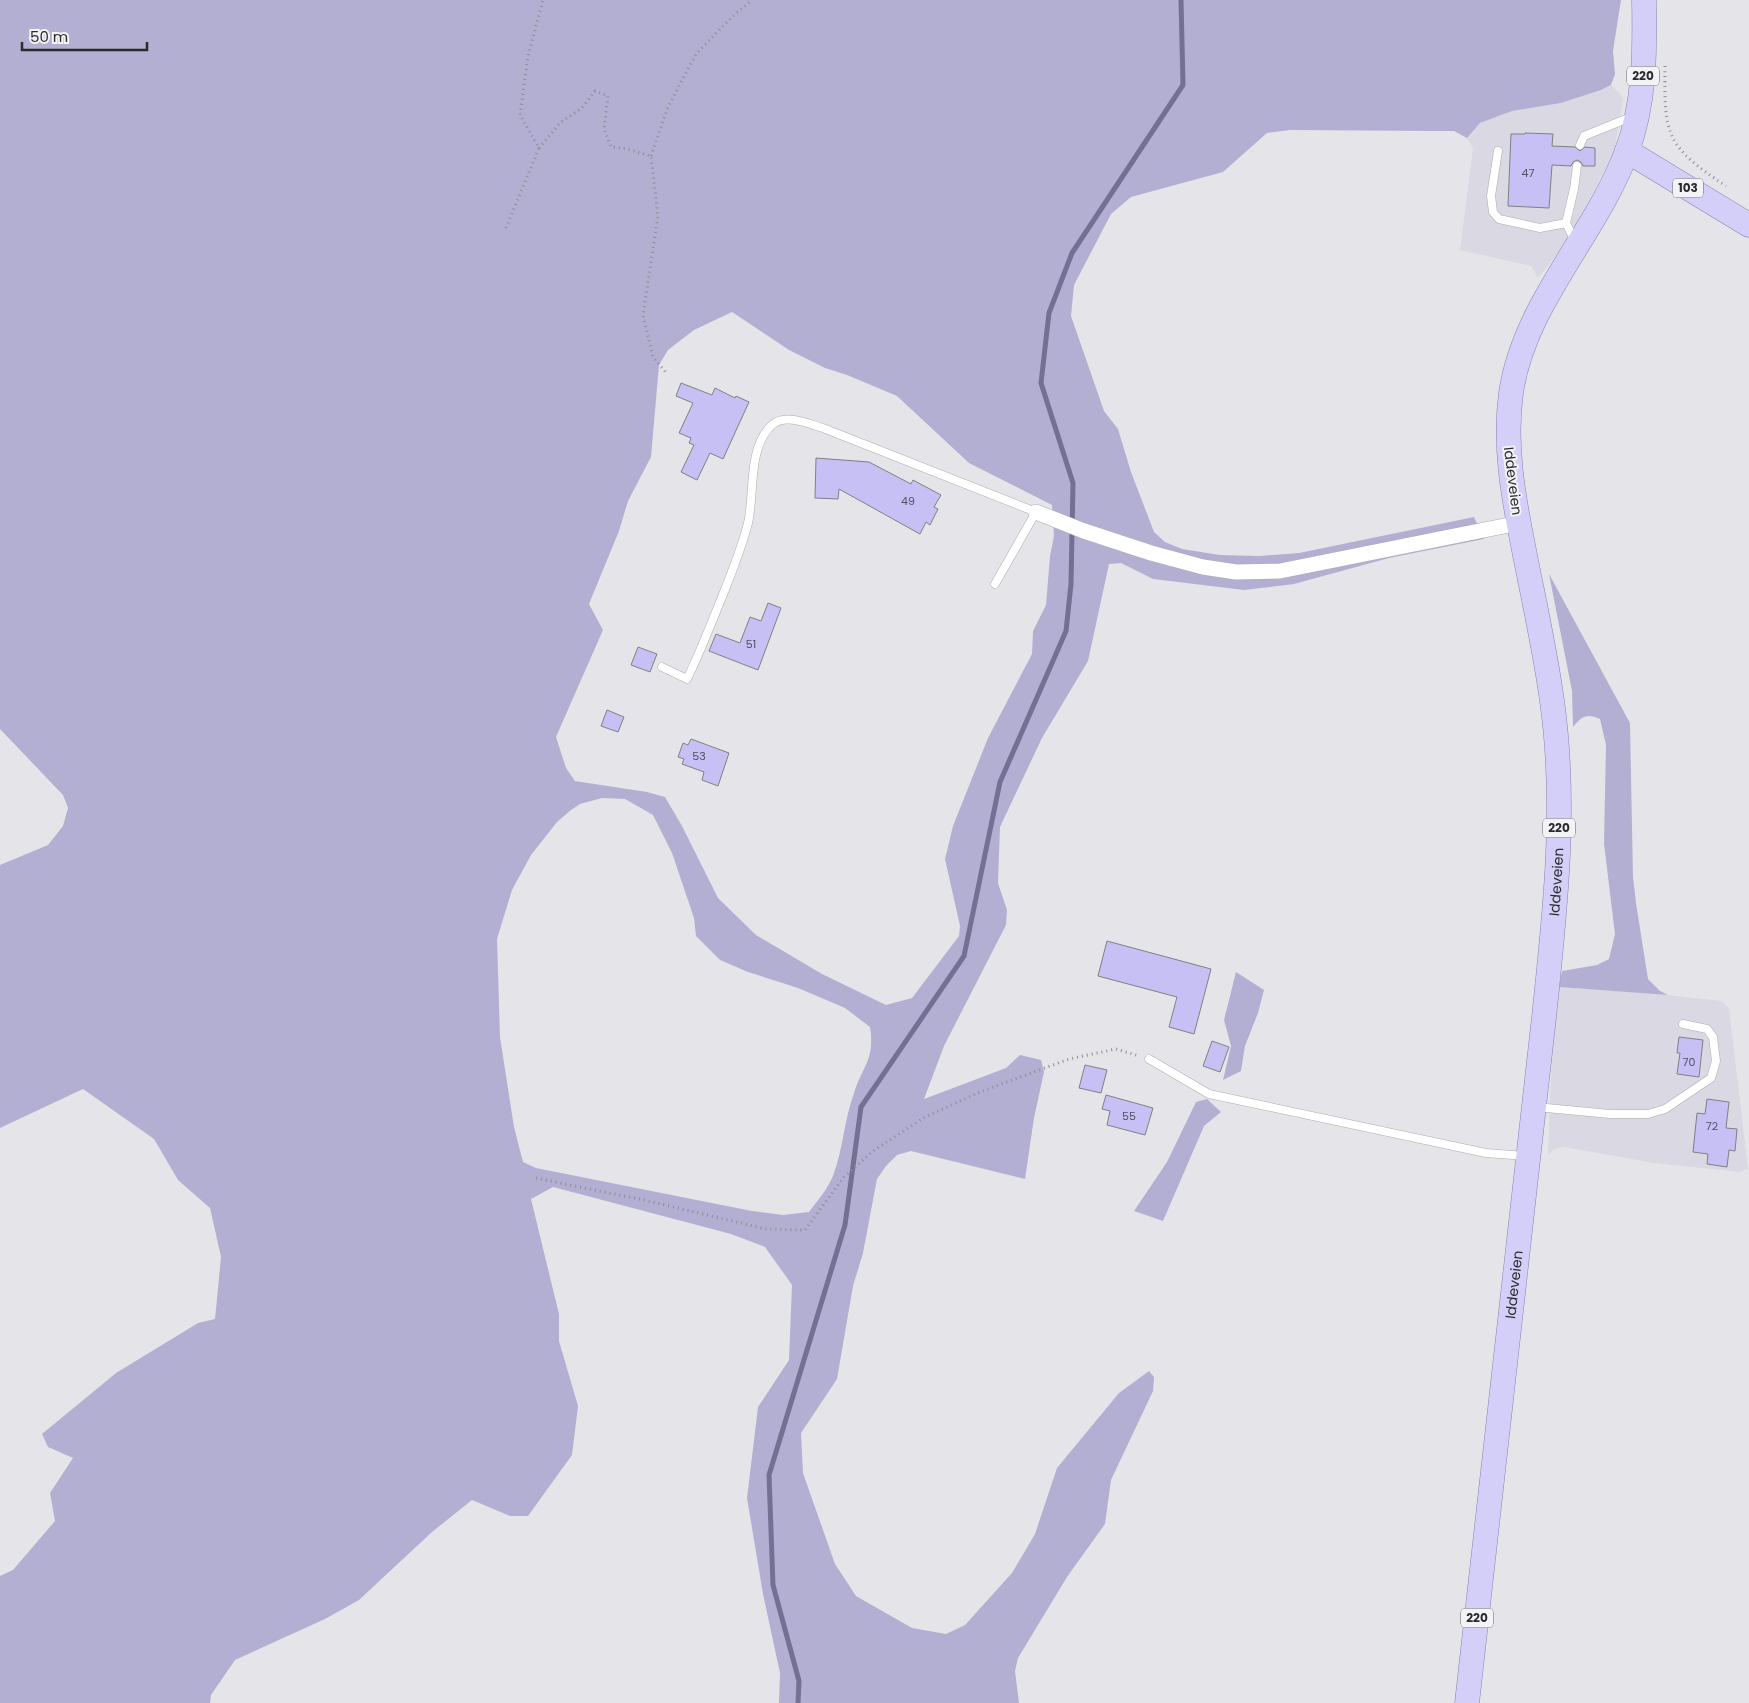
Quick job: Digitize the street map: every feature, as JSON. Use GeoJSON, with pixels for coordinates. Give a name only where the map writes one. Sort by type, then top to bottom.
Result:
{"type":"FeatureCollection","features":[{"type":"Feature","properties":{"kind":"main road","name":"Iddeveien"},"geometry":{"type":"LineString","coordinates":[[1467,1703],[1554,923],[1559,837],[1558,770],[1552,703],[1519,523],[1508,448],[1512,392],[1520,357],[1542,306],[1611,188],[1628,151],[1638,114],[1642,88],[1644,0]]}},
{"type":"Feature","properties":{"kind":"main road","name":"103"},"geometry":{"type":"LineString","coordinates":[[1628,151],[1749,225]]}},
{"type":"Feature","properties":{"kind":"street"},"geometry":{"type":"LineString","coordinates":[[1036,512],[1084,532],[1151,553],[1203,567],[1236,572],[1280,571],[1519,523]]}},
{"type":"Feature","properties":{"kind":"lane"},"geometry":{"type":"LineString","coordinates":[[1580,145],[1584,136],[1638,114]]}},
{"type":"Feature","properties":{"kind":"lane"},"geometry":{"type":"LineString","coordinates":[[1498,151],[1491,196],[1493,212],[1499,219],[1540,228],[1566,223]]}},
{"type":"Feature","properties":{"kind":"lane"},"geometry":{"type":"LineString","coordinates":[[1577,166],[1566,223],[1578,246]]}},
{"type":"Feature","properties":{"kind":"lane"},"geometry":{"type":"LineString","coordinates":[[662,667],[687,679],[700,653],[740,551],[748,522],[753,472],[760,442],[772,424],[783,421],[798,420],[823,428],[1036,512],[995,584]]}},
{"type":"Feature","properties":{"kind":"lane"},"geometry":{"type":"LineString","coordinates":[[1534,1106],[1610,1114],[1648,1114],[1665,1108],[1711,1078],[1716,1060],[1713,1037],[1708,1029],[1682,1024]]}},
{"type":"Feature","properties":{"kind":"lane"},"geometry":{"type":"LineString","coordinates":[[1149,1059],[1209,1094],[1486,1153],[1529,1156]]}},
{"type":"Feature","properties":{"kind":"path"},"geometry":{"type":"LineString","coordinates":[[539,148],[520,114],[528,56],[543,0]]}},
{"type":"Feature","properties":{"kind":"path"},"geometry":{"type":"LineString","coordinates":[[667,374],[654,357],[643,315],[658,216],[650,156],[668,107],[696,54],[752,0]]}},
{"type":"Feature","properties":{"kind":"path"},"geometry":{"type":"LineString","coordinates":[[1665,58],[1666,121],[1670,133],[1678,147],[1694,163],[1734,191]]}},
{"type":"Feature","properties":{"kind":"path"},"geometry":{"type":"LineString","coordinates":[[506,228],[539,148],[561,122],[582,108],[595,91],[608,96],[604,128],[611,147],[627,149],[650,156]]}},
{"type":"Feature","properties":{"kind":"path"},"geometry":{"type":"LineString","coordinates":[[536,1178],[644,1200],[766,1229],[805,1230],[844,1177],[873,1151],[925,1117],[980,1092],[1069,1059],[1116,1049],[1149,1059]]}},
{"type":"Feature","properties":{"kind":"shaded area"},"geometry":{"type":"Polygon","coordinates":[[[0,0],[1621,0],[1613,51],[1615,74],[1611,85],[1561,103],[1512,111],[1480,123],[1467,138],[1454,131],[1290,130],[1267,133],[1223,172],[1131,197],[1111,214],[1074,285],[1071,316],[1104,411],[1118,429],[1131,472],[1154,532],[1165,542],[1182,549],[1220,555],[1259,556],[1299,553],[1474,517],[1484,539],[1389,558],[1294,584],[1244,590],[1153,579],[1121,563],[1109,564],[1088,661],[1042,738],[1000,827],[998,883],[1007,910],[1006,925],[944,1046],[924,1099],[1006,1068],[1020,1055],[1041,1060],[1044,1072],[1034,1118],[1025,1179],[911,1151],[897,1155],[886,1166],[877,1179],[863,1253],[853,1286],[837,1379],[801,1433],[803,1473],[835,1564],[856,1596],[912,1628],[946,1634],[965,1625],[1012,1573],[1035,1534],[1057,1468],[1119,1393],[1149,1371],[1154,1377],[1153,1391],[1111,1480],[1105,1524],[1067,1577],[1018,1658],[1015,1671],[1019,1703],[779,1703],[780,1673],[763,1594],[747,1498],[758,1407],[789,1360],[792,1285],[765,1247],[731,1234],[553,1187],[531,1199],[559,1314],[559,1341],[578,1406],[572,1455],[528,1516],[510,1516],[472,1500],[432,1532],[359,1600],[325,1619],[235,1660],[211,1695],[210,1703],[0,1703],[0,1576],[13,1570],[55,1521],[50,1493],[73,1458],[48,1447],[42,1434],[116,1373],[198,1323],[215,1319],[221,1257],[210,1208],[178,1180],[154,1139],[83,1089],[0,1128],[0,865],[48,845],[63,826],[68,808],[63,795],[0,729],[0,0]],[[732,312],[694,330],[668,350],[659,365],[651,457],[628,501],[619,531],[589,604],[603,630],[556,737],[566,768],[575,781],[647,792],[665,797],[682,826],[718,898],[756,935],[822,974],[886,1005],[912,998],[959,936],[960,926],[945,859],[953,826],[988,738],[1032,654],[1033,631],[1046,605],[1050,556],[1054,536],[1052,505],[969,463],[897,396],[825,368],[789,350],[732,312]],[[602,798],[580,804],[571,810],[557,822],[531,855],[512,890],[497,939],[500,1037],[514,1127],[523,1162],[536,1168],[752,1211],[783,1215],[809,1212],[833,1176],[857,1083],[870,1055],[870,1027],[845,1008],[798,988],[748,972],[720,960],[696,936],[694,918],[672,853],[653,815],[625,799],[602,798]]]}},
{"type":"Feature","properties":{"kind":"shaded area"},"geometry":{"type":"Polygon","coordinates":[[[1611,85],[1623,99],[1614,153],[1558,253],[1538,278],[1531,266],[1460,250],[1473,148],[1467,138],[1480,123],[1512,111],[1561,103],[1611,85]]]}},
{"type":"Feature","properties":{"kind":"shaded area"},"geometry":{"type":"Polygon","coordinates":[[[1549,574],[1630,723],[1633,877],[1636,903],[1648,979],[1660,991],[1668,995],[1559,987],[1562,971],[1597,965],[1609,959],[1615,934],[1604,844],[1606,745],[1600,719],[1588,716],[1579,720],[1573,727],[1572,691],[1549,574]]]}},
{"type":"Feature","properties":{"kind":"shaded area"},"geometry":{"type":"Polygon","coordinates":[[[1236,972],[1264,990],[1258,1013],[1245,1046],[1241,1071],[1223,1080],[1231,1046],[1224,1020],[1236,972]]]}},
{"type":"Feature","properties":{"kind":"shaded area"},"geometry":{"type":"Polygon","coordinates":[[[1559,987],[1722,1001],[1729,1008],[1748,1169],[1740,1172],[1654,1163],[1564,1147],[1554,1149],[1548,1155],[1551,1071],[1559,987]]]}},
{"type":"Feature","properties":{"kind":"shaded area"},"geometry":{"type":"Polygon","coordinates":[[[1207,1099],[1221,1112],[1204,1126],[1163,1221],[1134,1211],[1167,1162],[1196,1102],[1207,1099]]]}},
{"type":"Feature","properties":{"kind":"building"},"geometry":{"type":"Polygon","coordinates":[[[1511,134],[1553,134],[1552,146],[1575,147],[1580,151],[1585,147],[1595,148],[1595,166],[1583,166],[1577,160],[1571,166],[1552,165],[1549,208],[1508,206],[1511,134]]]}},
{"type":"Feature","properties":{"kind":"building"},"geometry":{"type":"Polygon","coordinates":[[[681,383],[712,395],[715,388],[735,398],[736,396],[749,402],[723,459],[710,453],[697,480],[681,472],[694,445],[689,443],[691,438],[679,433],[693,403],[676,396],[681,383]]]}},
{"type":"Feature","properties":{"kind":"building"},"geometry":{"type":"Polygon","coordinates":[[[816,458],[869,462],[911,484],[913,480],[941,495],[934,507],[938,509],[930,525],[926,522],[920,534],[839,489],[838,499],[815,498],[816,458]]]}},
{"type":"Feature","properties":{"kind":"building"},"geometry":{"type":"Polygon","coordinates":[[[768,603],[781,608],[758,670],[709,651],[716,634],[740,643],[750,617],[761,621],[768,603]]]}},
{"type":"Feature","properties":{"kind":"building"},"geometry":{"type":"Polygon","coordinates":[[[638,647],[657,654],[650,672],[631,665],[638,647]]]}},
{"type":"Feature","properties":{"kind":"building"},"geometry":{"type":"Polygon","coordinates":[[[607,710],[624,717],[618,732],[601,726],[607,710]]]}},
{"type":"Feature","properties":{"kind":"building"},"geometry":{"type":"Polygon","coordinates":[[[691,739],[729,753],[718,786],[702,780],[704,772],[682,764],[684,759],[678,757],[683,743],[688,745],[691,739]]]}},
{"type":"Feature","properties":{"kind":"building"},"geometry":{"type":"Polygon","coordinates":[[[1107,941],[1211,969],[1194,1034],[1169,1027],[1177,997],[1098,976],[1107,941]]]}},
{"type":"Feature","properties":{"kind":"building"},"geometry":{"type":"Polygon","coordinates":[[[1679,1037],[1703,1040],[1699,1077],[1677,1074],[1680,1053],[1677,1053],[1679,1037]]]}},
{"type":"Feature","properties":{"kind":"building"},"geometry":{"type":"Polygon","coordinates":[[[1212,1041],[1229,1047],[1220,1072],[1203,1066],[1212,1041]]]}},
{"type":"Feature","properties":{"kind":"building"},"geometry":{"type":"Polygon","coordinates":[[[1085,1065],[1107,1070],[1101,1093],[1079,1088],[1085,1065]]]}},
{"type":"Feature","properties":{"kind":"building"},"geometry":{"type":"Polygon","coordinates":[[[1106,1095],[1153,1108],[1145,1135],[1107,1125],[1110,1111],[1102,1109],[1106,1095]]]}},
{"type":"Feature","properties":{"kind":"building"},"geometry":{"type":"Polygon","coordinates":[[[1707,1099],[1729,1102],[1726,1128],[1737,1129],[1735,1151],[1729,1150],[1727,1167],[1707,1164],[1708,1154],[1693,1152],[1697,1113],[1705,1114],[1707,1099]]]}},
{"type":"Feature","properties":{"kind":"waterway"},"geometry":{"type":"LineString","coordinates":[[798,1703],[799,1681],[773,1585],[769,1475],[845,1225],[861,1107],[964,956],[1000,782],[1066,631],[1071,584],[1073,483],[1041,383],[1049,313],[1072,253],[1183,85],[1181,0]]}}]}
